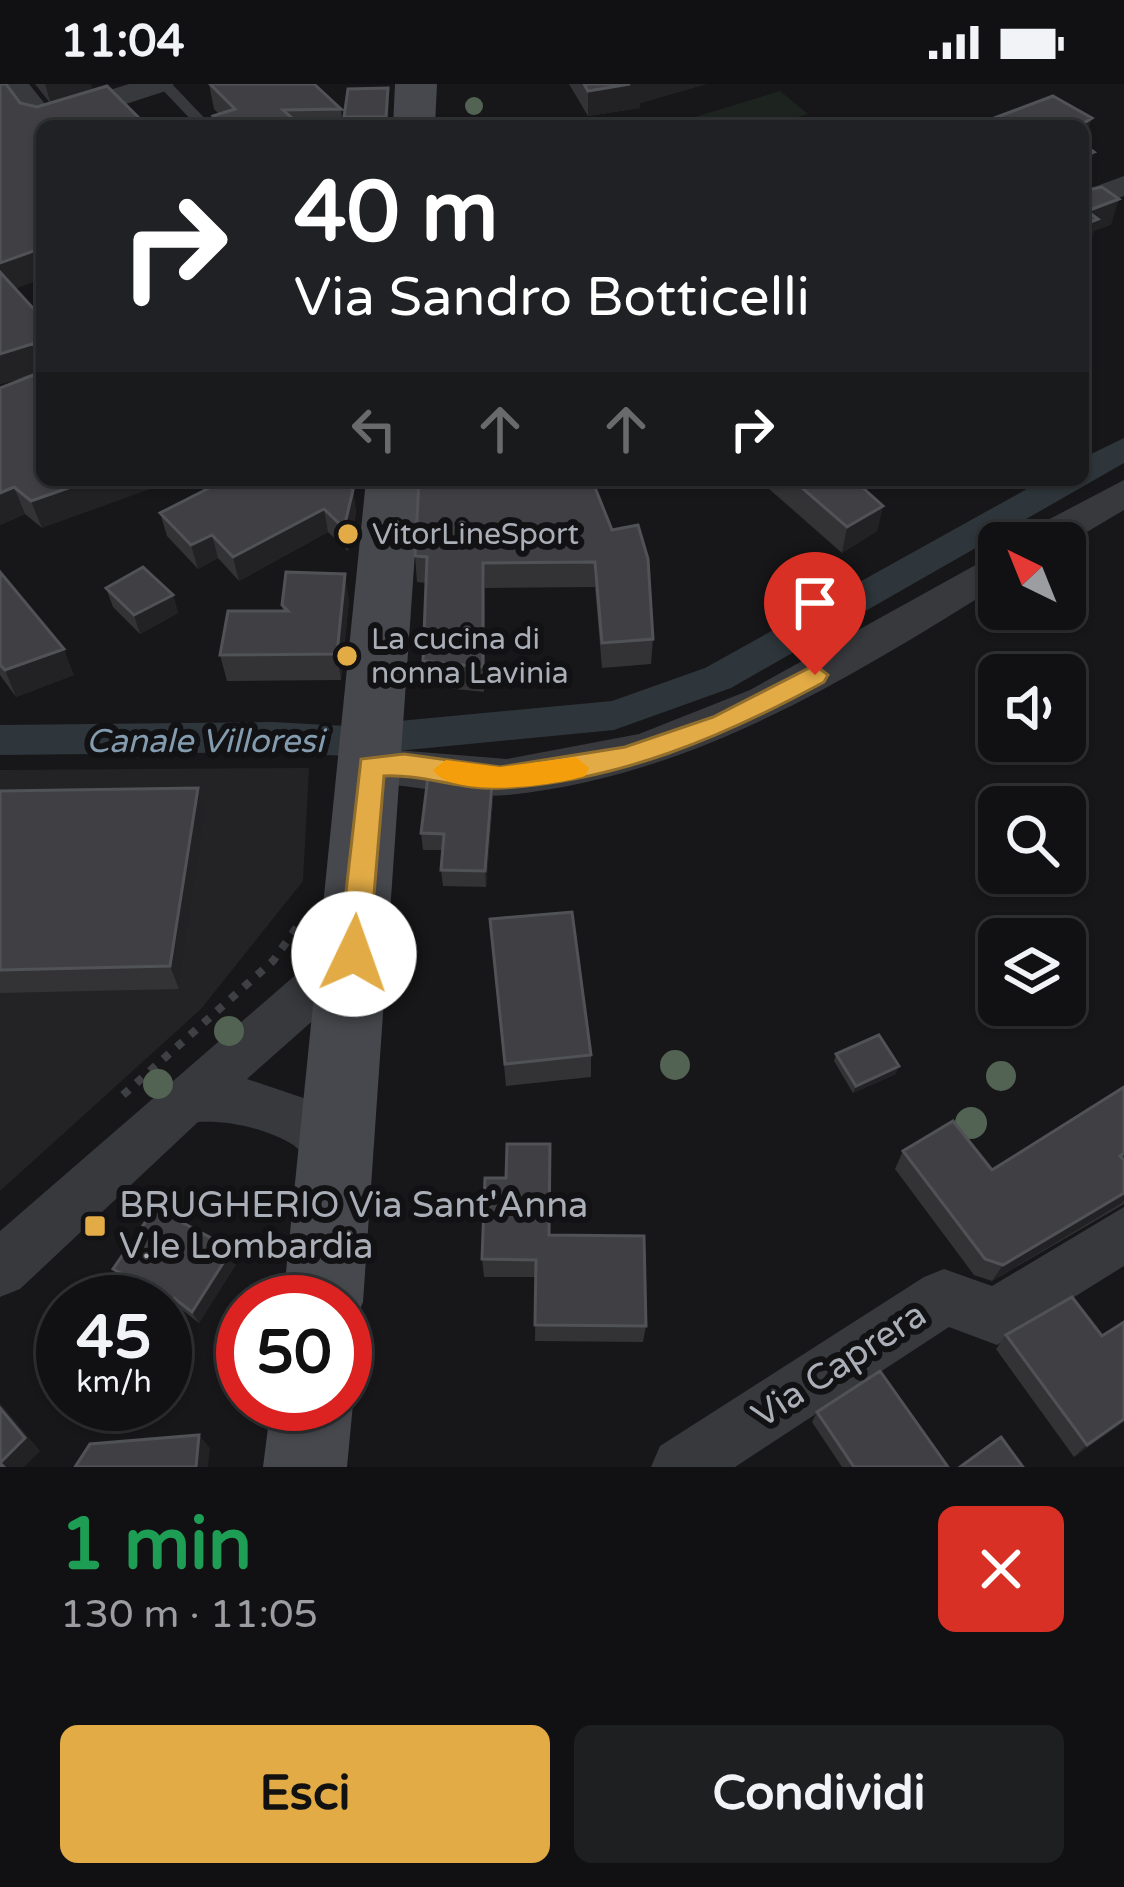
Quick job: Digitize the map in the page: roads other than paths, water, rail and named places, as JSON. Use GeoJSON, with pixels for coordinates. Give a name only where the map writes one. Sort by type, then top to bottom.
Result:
{"type":"FeatureCollection","features":[{"type":"Feature","properties":{"kind":"main road"},"geometry":{"type":"LineString","coordinates":[[414,120],[416,84]]}},
{"type":"Feature","properties":{"kind":"main road"},"geometry":{"type":"LineString","coordinates":[[326,1275],[338,1161],[332,932],[374,735],[393,486]]}},
{"type":"Feature","properties":{"kind":"main road"},"geometry":{"type":"LineString","coordinates":[[305,1467],[309,1431]]}},
{"type":"Feature","properties":{"kind":"street"},"geometry":{"type":"LineString","coordinates":[[46,120],[161,84]]}},
{"type":"Feature","properties":{"kind":"street"},"geometry":{"type":"LineString","coordinates":[[18,89],[42,120]]}},
{"type":"Feature","properties":{"kind":"street"},"geometry":{"type":"LineString","coordinates":[[1089,200],[1124,185]]}},
{"type":"Feature","properties":{"kind":"street"},"geometry":{"type":"LineString","coordinates":[[1074,522],[1124,493]]}},
{"type":"Feature","properties":{"kind":"street"},"geometry":{"type":"LineString","coordinates":[[374,735],[404,764],[500,778],[556,772],[677,742],[797,685],[978,578]]}},
{"type":"Feature","properties":{"kind":"street"},"geometry":{"type":"LineString","coordinates":[[0,1269],[186,1099],[332,932]]}},
{"type":"Feature","properties":{"kind":"street"},"geometry":{"type":"LineString","coordinates":[[186,1099],[224,1096],[310,1125],[338,1161]]}},
{"type":"Feature","properties":{"kind":"street","name":"Via Caprera"},"geometry":{"type":"LineString","coordinates":[[681,1467],[944,1297],[997,1316],[1124,1234]]}},
{"type":"Feature","properties":{"kind":"lane"},"geometry":{"type":"LineString","coordinates":[[161,84],[199,120]]}},
{"type":"Feature","properties":{"kind":"waterway","name":"Canale Villoresi"},"geometry":{"type":"LineString","coordinates":[[1089,469],[1124,449]]}},
{"type":"Feature","properties":{"kind":"waterway","name":"Canale Villoresi"},"geometry":{"type":"LineString","coordinates":[[0,740],[273,737],[346,741],[614,715],[718,678],[1058,486]]}},
{"type":"Feature","properties":{"kind":"place","name":"VitorLineSport"},"geometry":{"type":"Point","coordinates":[348,534]}},
{"type":"Feature","properties":{"kind":"place","name":"La cucina di nonna Lavinia"},"geometry":{"type":"Point","coordinates":[347,656]}},
{"type":"Feature","properties":{"kind":"place","name":"BRUGHERIO Via Sant'Anna V.le Lombardia"},"geometry":{"type":"Point","coordinates":[95,1226]}}]}
